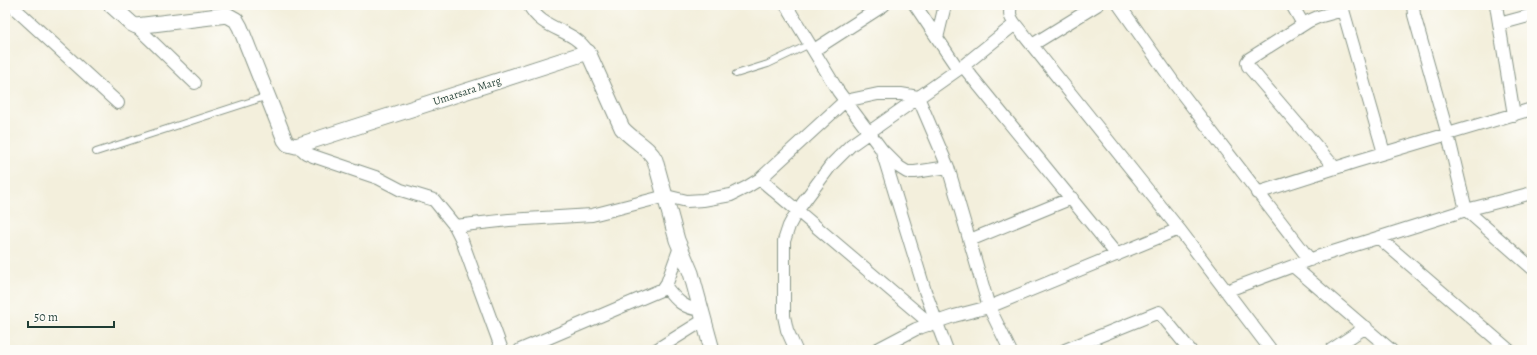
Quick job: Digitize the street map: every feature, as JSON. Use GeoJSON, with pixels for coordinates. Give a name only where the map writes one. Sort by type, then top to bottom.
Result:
{"type":"FeatureCollection","features":[{"type":"Feature","properties":{"kind":"street"},"geometry":{"type":"LineString","coordinates":[[11,5],[118,103]]}},
{"type":"Feature","properties":{"kind":"street"},"geometry":{"type":"LineString","coordinates":[[112,5],[195,83]]}},
{"type":"Feature","properties":{"kind":"street"},"geometry":{"type":"LineString","coordinates":[[529,5],[532,11],[542,22],[580,41],[588,52],[622,128],[627,134],[654,156],[680,247],[691,273],[712,350]]}},
{"type":"Feature","properties":{"kind":"street"},"geometry":{"type":"LineString","coordinates":[[786,5],[838,91],[882,150],[899,167],[907,172],[948,167]]}},
{"type":"Feature","properties":{"kind":"street"},"geometry":{"type":"LineString","coordinates":[[812,47],[884,5]]}},
{"type":"Feature","properties":{"kind":"street"},"geometry":{"type":"LineString","coordinates":[[915,5],[937,38],[960,67],[1072,198],[1117,255]]}},
{"type":"Feature","properties":{"kind":"street"},"geometry":{"type":"LineString","coordinates":[[937,38],[945,5]]}},
{"type":"Feature","properties":{"kind":"street"},"geometry":{"type":"LineString","coordinates":[[1011,5],[1009,13],[1015,24],[1179,229],[1271,350]]}},
{"type":"Feature","properties":{"kind":"street"},"geometry":{"type":"LineString","coordinates":[[1032,45],[1098,5]]}},
{"type":"Feature","properties":{"kind":"street"},"geometry":{"type":"LineString","coordinates":[[1119,5],[1174,83],[1257,193],[1310,260]]}},
{"type":"Feature","properties":{"kind":"street"},"geometry":{"type":"LineString","coordinates":[[1292,5],[1304,24]]}},
{"type":"Feature","properties":{"kind":"street"},"geometry":{"type":"LineString","coordinates":[[1413,5],[1414,15],[1448,135],[1466,210],[1532,268]]}},
{"type":"Feature","properties":{"kind":"street"},"geometry":{"type":"LineString","coordinates":[[1496,5],[1514,115]]}},
{"type":"Feature","properties":{"kind":"street"},"geometry":{"type":"LineString","coordinates":[[1335,168],[1247,64],[1249,59],[1304,24],[1318,17],[1344,8],[1384,153]]}},
{"type":"Feature","properties":{"kind":"street"},"geometry":{"type":"LineString","coordinates":[[1499,24],[1532,15]]}},
{"type":"Feature","properties":{"kind":"street"},"geometry":{"type":"LineString","coordinates":[[136,26],[227,16],[232,17],[239,23],[285,140],[292,145],[298,146],[306,153],[313,156],[378,178],[401,190],[434,200],[455,226],[471,262],[502,350]]}},
{"type":"Feature","properties":{"kind":"street"},"geometry":{"type":"LineString","coordinates":[[796,350],[787,330],[784,316],[784,241],[789,226],[797,211],[831,164],[851,145],[960,67],[1015,24]]}},
{"type":"Feature","properties":{"kind":"street","name":"Umarsara Marg"},"geometry":{"type":"LineString","coordinates":[[298,146],[588,52]]}},
{"type":"Feature","properties":{"kind":"street"},"geometry":{"type":"LineString","coordinates":[[455,226],[509,220],[592,215],[666,196],[687,201],[703,200],[730,194],[747,187],[760,179],[846,101],[878,94],[901,94],[918,97]]}},
{"type":"Feature","properties":{"kind":"street"},"geometry":{"type":"LineString","coordinates":[[918,97],[948,167],[989,307],[1010,350]]}},
{"type":"Feature","properties":{"kind":"street"},"geometry":{"type":"LineString","coordinates":[[1257,193],[1532,109]]}},
{"type":"Feature","properties":{"kind":"street"},"geometry":{"type":"LineString","coordinates":[[882,150],[932,324],[947,350]]}},
{"type":"Feature","properties":{"kind":"street"},"geometry":{"type":"LineString","coordinates":[[760,179],[932,324]]}},
{"type":"Feature","properties":{"kind":"street"},"geometry":{"type":"LineString","coordinates":[[1226,291],[1310,260],[1466,210],[1532,193]]}},
{"type":"Feature","properties":{"kind":"street"},"geometry":{"type":"LineString","coordinates":[[970,240],[1072,198]]}},
{"type":"Feature","properties":{"kind":"street"},"geometry":{"type":"LineString","coordinates":[[876,350],[897,338],[932,324],[954,316],[989,307],[1179,229]]}},
{"type":"Feature","properties":{"kind":"street"},"geometry":{"type":"LineString","coordinates":[[1379,238],[1508,350]]}},
{"type":"Feature","properties":{"kind":"street"},"geometry":{"type":"LineString","coordinates":[[520,350],[666,287],[680,247]]}},
{"type":"Feature","properties":{"kind":"street"},"geometry":{"type":"LineString","coordinates":[[1293,266],[1391,350]]}},
{"type":"Feature","properties":{"kind":"street"},"geometry":{"type":"LineString","coordinates":[[666,287],[678,302],[685,307],[703,315]]}},
{"type":"Feature","properties":{"kind":"street"},"geometry":{"type":"LineString","coordinates":[[1065,350],[1159,312],[1190,350]]}},
{"type":"Feature","properties":{"kind":"street"},"geometry":{"type":"LineString","coordinates":[[656,350],[703,315]]}},
{"type":"Feature","properties":{"kind":"street"},"geometry":{"type":"LineString","coordinates":[[1331,350],[1366,327]]}},
{"type":"Feature","properties":{"kind":"lane"},"geometry":{"type":"LineString","coordinates":[[736,74],[768,64],[812,47]]}},
{"type":"Feature","properties":{"kind":"lane"},"geometry":{"type":"LineString","coordinates":[[96,152],[268,96]]}}]}
